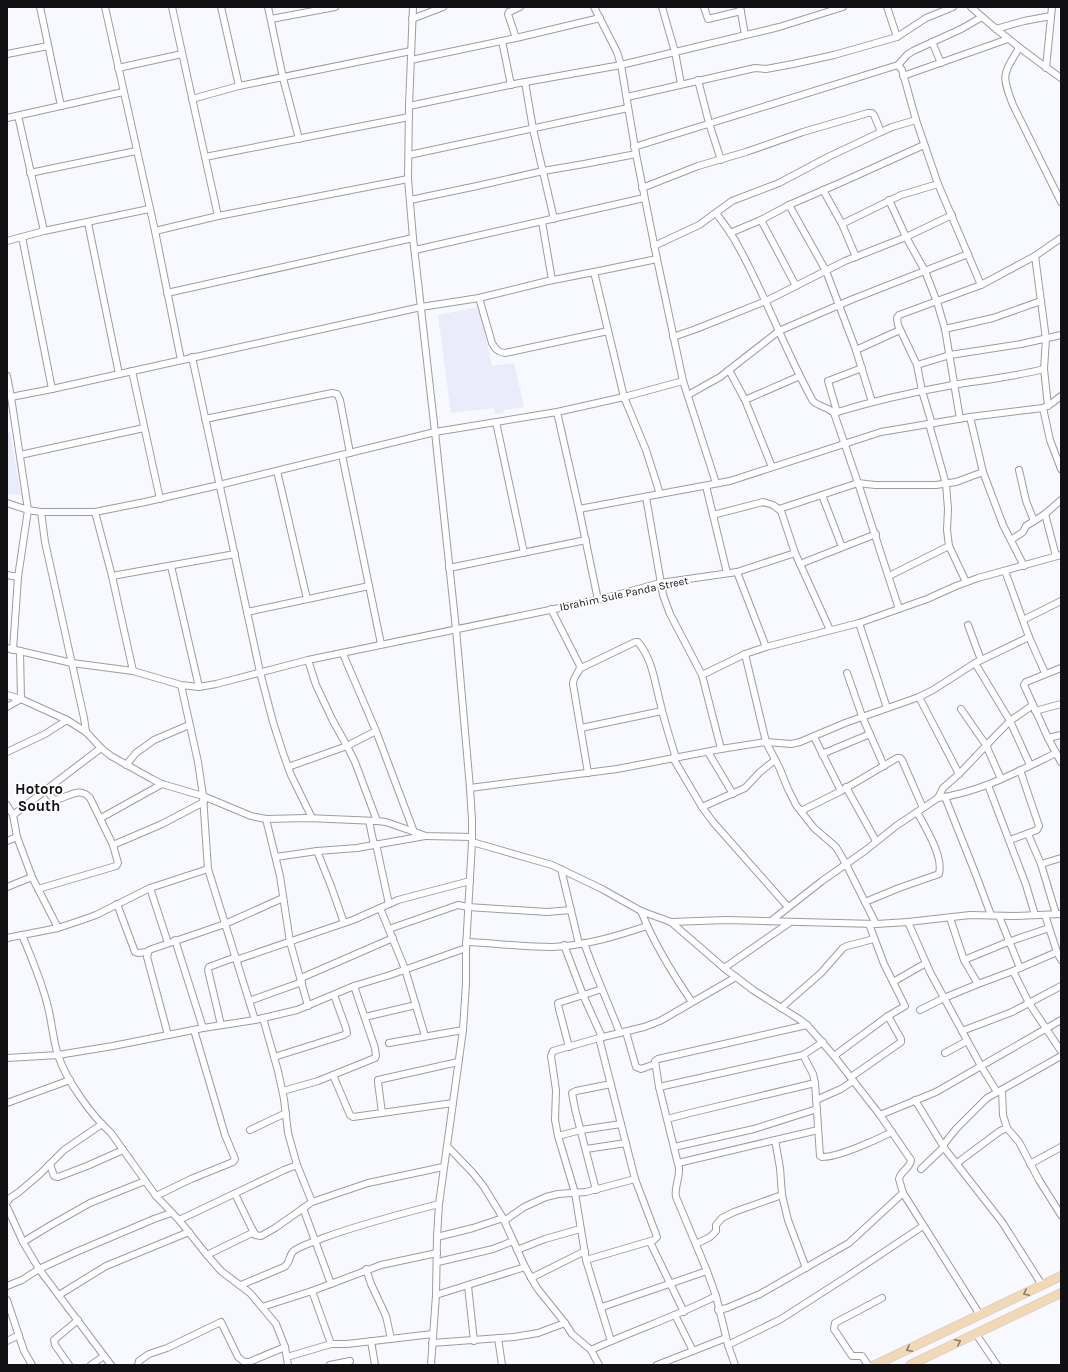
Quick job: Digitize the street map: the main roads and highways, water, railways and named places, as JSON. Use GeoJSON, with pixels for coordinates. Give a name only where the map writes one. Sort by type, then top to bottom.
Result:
{"type":"FeatureCollection","features":[{"type":"Feature","properties":{"kind":"main road"},"geometry":{"type":"LineString","coordinates":[[875,1365],[1061,1276]]}},
{"type":"Feature","properties":{"kind":"main road"},"geometry":{"type":"LineString","coordinates":[[910,1365],[1061,1293]]}},
{"type":"Feature","properties":{"kind":"district","name":"Hotoro South"},"geometry":{"type":"Point","coordinates":[39,798]}}]}
